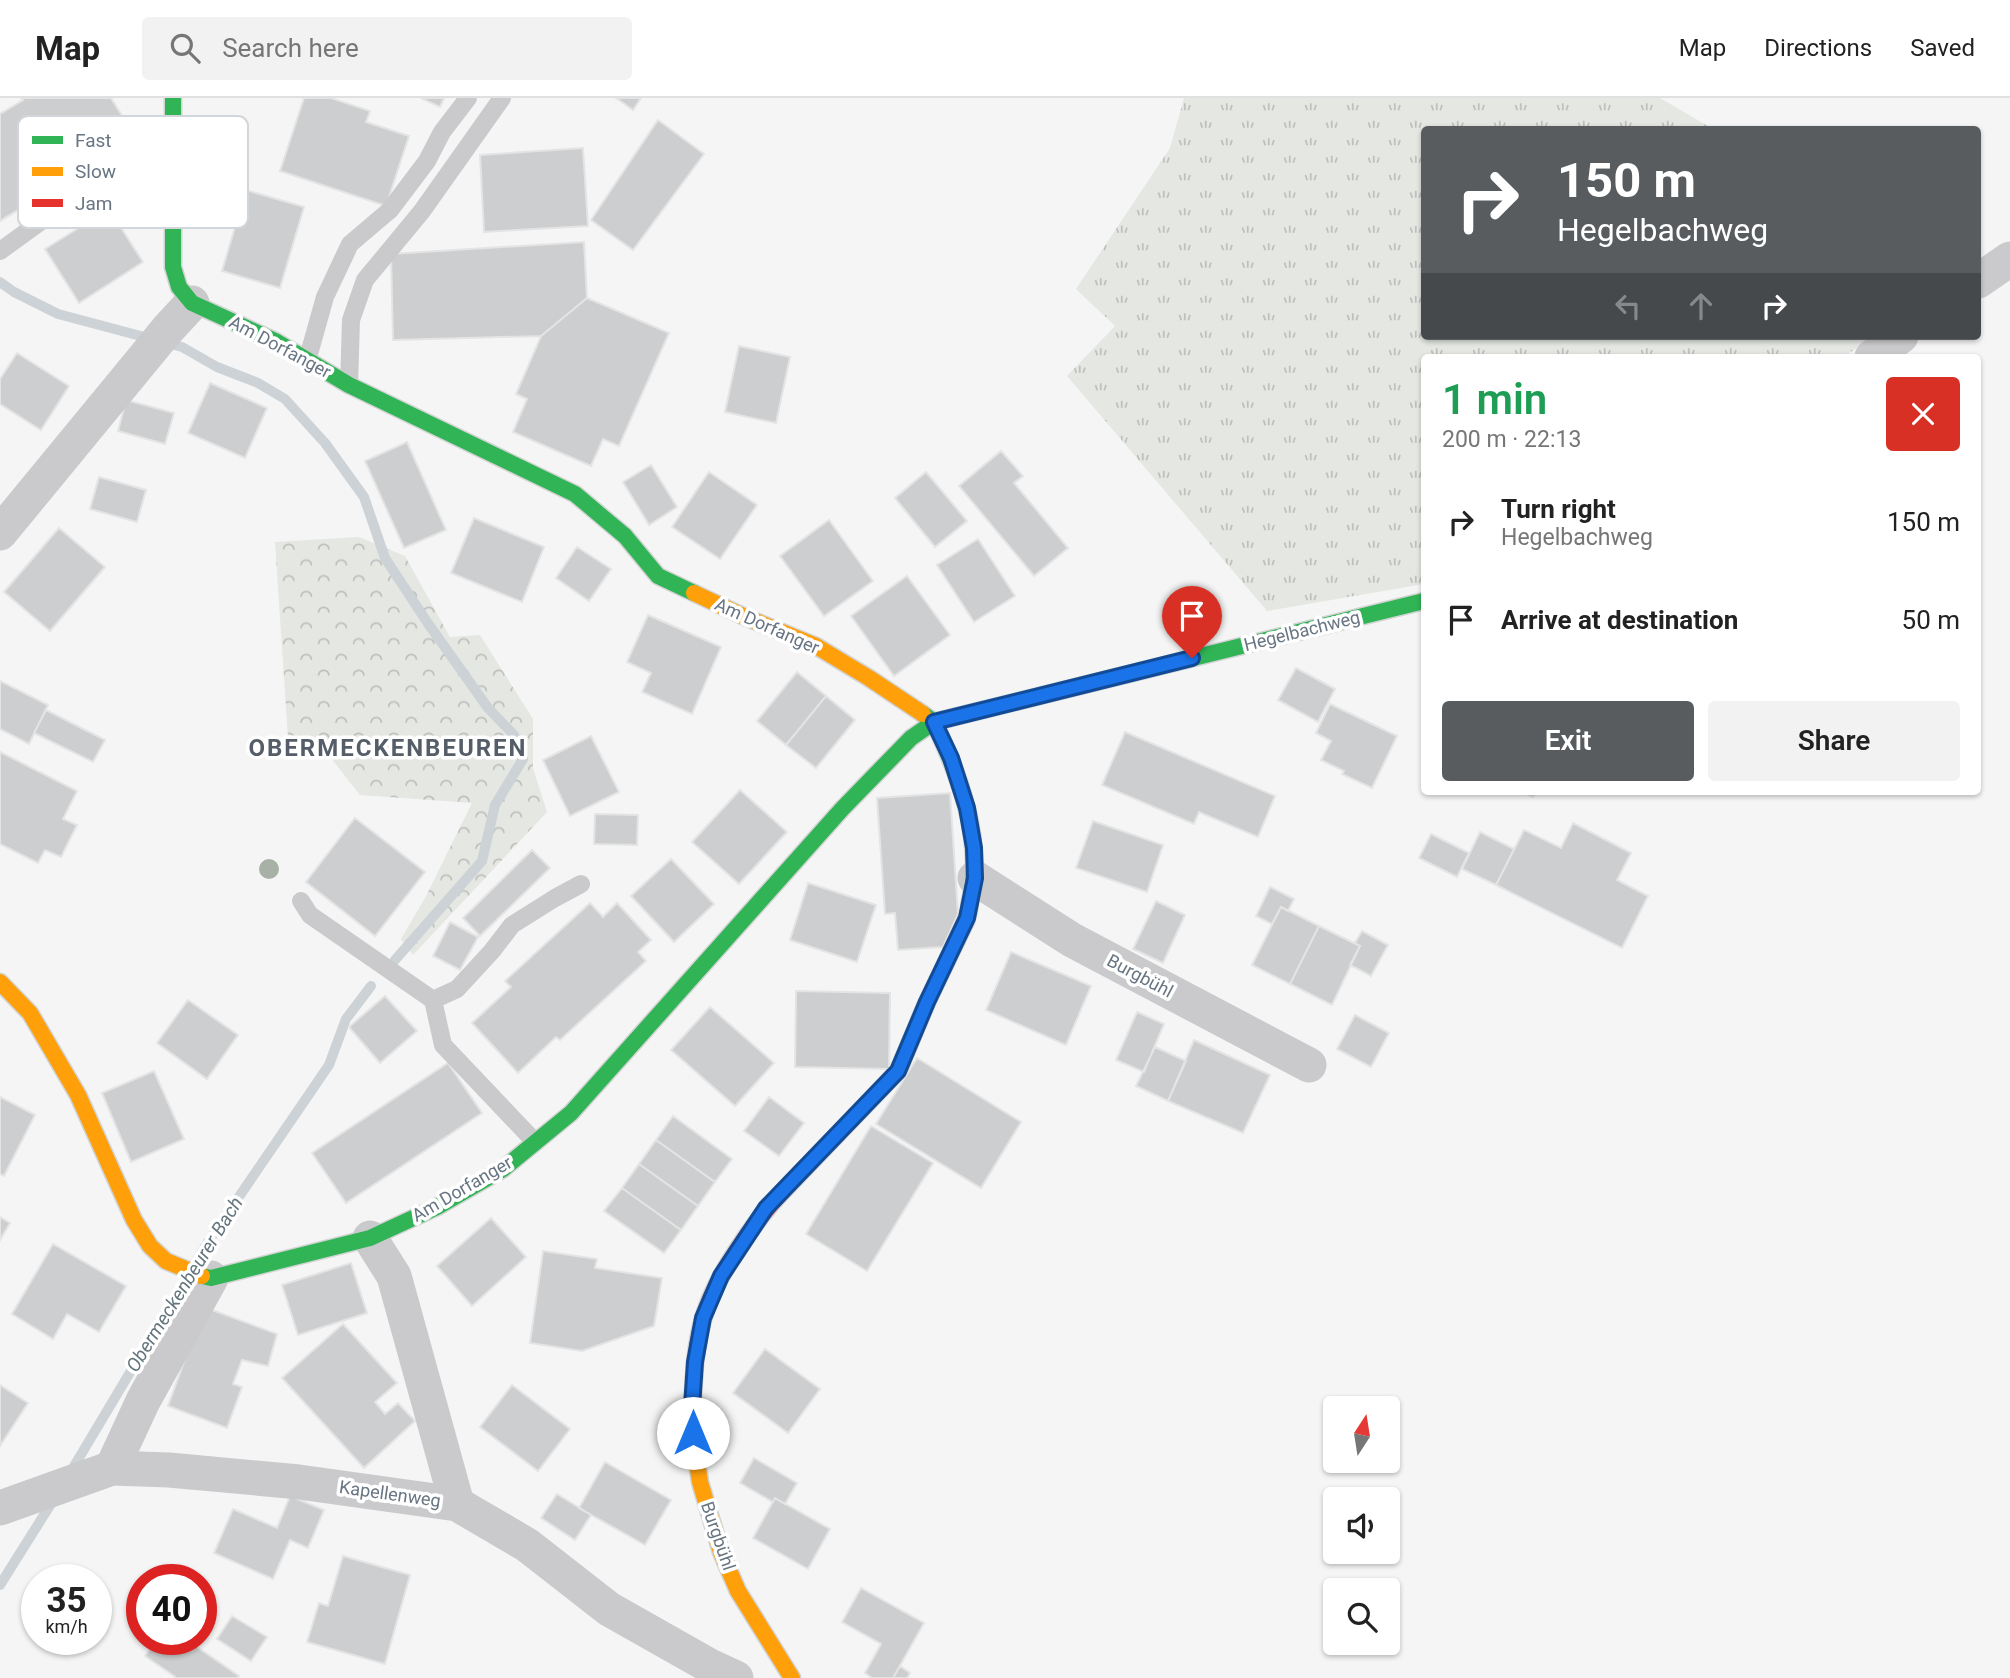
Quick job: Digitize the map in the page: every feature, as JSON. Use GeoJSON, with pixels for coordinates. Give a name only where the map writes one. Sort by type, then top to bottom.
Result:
{"type":"FeatureCollection","features":[{"type":"Feature","properties":{"kind":"street"},"geometry":{"type":"LineString","coordinates":[[173,98],[173,116]]}},
{"type":"Feature","properties":{"kind":"street"},"geometry":{"type":"LineString","coordinates":[[0,533],[192,303],[175,282],[173,228]]}},
{"type":"Feature","properties":{"kind":"street"},"geometry":{"type":"LineString","coordinates":[[1981,279],[2010,259]]}},
{"type":"Feature","properties":{"kind":"street","name":"Am Dorfanger"},"geometry":{"type":"LineString","coordinates":[[192,303],[275,341],[349,385],[575,494],[625,536],[658,576],[744,617],[816,646],[934,722],[911,738],[842,809],[571,1113],[503,1169],[448,1201],[370,1238],[207,1277]]}},
{"type":"Feature","properties":{"kind":"street"},"geometry":{"type":"LineString","coordinates":[[1876,354],[1895,340]]}},
{"type":"Feature","properties":{"kind":"street","name":"Hegelbachweg"},"geometry":{"type":"LineString","coordinates":[[934,722],[1421,602]]}},
{"type":"Feature","properties":{"kind":"street","name":"Burgbühl"},"geometry":{"type":"LineString","coordinates":[[792,1678],[738,1591],[721,1552],[700,1482],[691,1422],[695,1362],[703,1318],[721,1276],[766,1208],[898,1071],[967,918],[975,878],[974,848],[967,808],[951,758],[934,722]]}},
{"type":"Feature","properties":{"kind":"street","name":"Burgbühl"},"geometry":{"type":"LineString","coordinates":[[975,878],[1072,940],[1309,1065]]}},
{"type":"Feature","properties":{"kind":"street"},"geometry":{"type":"LineString","coordinates":[[0,982],[30,1013],[78,1095],[134,1220],[150,1246],[166,1261],[207,1277],[143,1401],[101,1472]]}},
{"type":"Feature","properties":{"kind":"street"},"geometry":{"type":"LineString","coordinates":[[370,1238],[394,1276],[457,1504]]}},
{"type":"Feature","properties":{"kind":"street","name":"Kapellenweg"},"geometry":{"type":"LineString","coordinates":[[0,1508],[101,1472],[169,1470],[299,1482],[457,1504],[527,1545],[608,1609],[736,1678]]}},
{"type":"Feature","properties":{"kind":"lane"},"geometry":{"type":"LineString","coordinates":[[307,361],[325,297],[349,244],[390,210],[427,161],[442,132],[468,98]]}},
{"type":"Feature","properties":{"kind":"lane"},"geometry":{"type":"LineString","coordinates":[[349,385],[351,320],[365,280],[422,211],[502,98]]}},
{"type":"Feature","properties":{"kind":"lane"},"geometry":{"type":"LineString","coordinates":[[0,251],[32,228]]}},
{"type":"Feature","properties":{"kind":"lane"},"geometry":{"type":"LineString","coordinates":[[433,1000],[457,989],[512,925],[581,884]]}},
{"type":"Feature","properties":{"kind":"lane"},"geometry":{"type":"LineString","coordinates":[[302,901],[310,915],[433,1000],[443,1045],[536,1142]]}},
{"type":"Feature","properties":{"kind":"green space"},"geometry":{"type":"Polygon","coordinates":[[[1184,98],[1660,98],[1708,126],[1421,126],[1421,340],[1867,340],[1848,354],[1421,354],[1421,585],[1267,611],[1067,376],[1115,326],[1076,289],[1170,148],[1184,98]]]}},
{"type":"Feature","properties":{"kind":"green space"},"geometry":{"type":"Polygon","coordinates":[[[359,537],[405,556],[450,637],[480,635],[533,719],[533,768],[547,812],[413,955],[401,939],[425,898],[472,803],[360,795],[323,748],[288,738],[275,542],[359,537]]]}},
{"type":"Feature","properties":{"kind":"building"},"geometry":{"type":"Polygon","coordinates":[[[21,98],[111,98],[122,116],[18,116],[18,210],[0,221],[0,114],[23,100],[21,98]]]}},
{"type":"Feature","properties":{"kind":"building"},"geometry":{"type":"Polygon","coordinates":[[[304,98],[331,98],[370,111],[366,122],[409,136],[386,206],[280,171],[304,98]]]}},
{"type":"Feature","properties":{"kind":"building"},"geometry":{"type":"Polygon","coordinates":[[[421,98],[444,98],[440,107],[421,98]]]}},
{"type":"Feature","properties":{"kind":"building"},"geometry":{"type":"Polygon","coordinates":[[[616,98],[641,98],[633,110],[616,98]]]}},
{"type":"Feature","properties":{"kind":"building"},"geometry":{"type":"Polygon","coordinates":[[[658,120],[704,154],[633,250],[591,220],[658,120]]]}},
{"type":"Feature","properties":{"kind":"building"},"geometry":{"type":"Polygon","coordinates":[[[583,148],[588,226],[484,232],[480,155],[583,148]]]}},
{"type":"Feature","properties":{"kind":"building"},"geometry":{"type":"Polygon","coordinates":[[[248,191],[304,207],[280,288],[222,271],[235,228],[248,228],[248,191]]]}},
{"type":"Feature","properties":{"kind":"building"},"geometry":{"type":"Polygon","coordinates":[[[79,228],[121,228],[143,262],[79,303],[45,249],[79,228]]]}},
{"type":"Feature","properties":{"kind":"building"},"geometry":{"type":"Polygon","coordinates":[[[584,242],[587,298],[541,336],[393,340],[391,254],[584,242]]]}},
{"type":"Feature","properties":{"kind":"building"},"geometry":{"type":"Polygon","coordinates":[[[587,298],[669,333],[619,446],[603,439],[591,466],[513,432],[527,399],[516,394],[541,336],[587,298]]]}},
{"type":"Feature","properties":{"kind":"building"},"geometry":{"type":"Polygon","coordinates":[[[739,346],[790,357],[776,423],[725,412],[739,346]]]}},
{"type":"Feature","properties":{"kind":"building"},"geometry":{"type":"Polygon","coordinates":[[[17,353],[69,386],[41,430],[0,404],[0,379],[17,353]]]}},
{"type":"Feature","properties":{"kind":"building"},"geometry":{"type":"Polygon","coordinates":[[[210,383],[267,408],[245,458],[188,433],[210,383]]]}},
{"type":"Feature","properties":{"kind":"building"},"geometry":{"type":"Polygon","coordinates":[[[126,400],[174,413],[165,444],[118,431],[126,400]]]}},
{"type":"Feature","properties":{"kind":"building"},"geometry":{"type":"Polygon","coordinates":[[[407,442],[446,530],[404,548],[365,461],[407,442]]]}},
{"type":"Feature","properties":{"kind":"building"},"geometry":{"type":"Polygon","coordinates":[[[1001,451],[1023,476],[1014,483],[1068,548],[1034,576],[959,486],[1001,451]]]}},
{"type":"Feature","properties":{"kind":"building"},"geometry":{"type":"Polygon","coordinates":[[[651,465],[677,507],[649,525],[623,482],[651,465]]]}},
{"type":"Feature","properties":{"kind":"building"},"geometry":{"type":"Polygon","coordinates":[[[709,472],[757,505],[720,559],[672,527],[709,472]]]}},
{"type":"Feature","properties":{"kind":"building"},"geometry":{"type":"Polygon","coordinates":[[[926,472],[967,521],[935,547],[895,498],[926,472]]]}},
{"type":"Feature","properties":{"kind":"building"},"geometry":{"type":"Polygon","coordinates":[[[99,477],[146,490],[137,522],[90,509],[99,477]]]}},
{"type":"Feature","properties":{"kind":"building"},"geometry":{"type":"Polygon","coordinates":[[[474,518],[544,547],[522,602],[451,573],[474,518]]]}},
{"type":"Feature","properties":{"kind":"building"},"geometry":{"type":"Polygon","coordinates":[[[829,520],[873,581],[824,616],[780,556],[829,520]]]}},
{"type":"Feature","properties":{"kind":"building"},"geometry":{"type":"Polygon","coordinates":[[[59,528],[105,567],[50,631],[4,592],[59,528]]]}},
{"type":"Feature","properties":{"kind":"building"},"geometry":{"type":"Polygon","coordinates":[[[978,539],[1015,596],[974,622],[937,565],[978,539]]]}},
{"type":"Feature","properties":{"kind":"building"},"geometry":{"type":"Polygon","coordinates":[[[577,547],[611,569],[589,601],[556,578],[577,547]]]}},
{"type":"Feature","properties":{"kind":"building"},"geometry":{"type":"Polygon","coordinates":[[[907,576],[950,635],[894,676],[851,616],[907,576]]]}},
{"type":"Feature","properties":{"kind":"building"},"geometry":{"type":"Polygon","coordinates":[[[648,615],[721,647],[692,714],[642,692],[651,673],[627,662],[648,615]]]}},
{"type":"Feature","properties":{"kind":"building"},"geometry":{"type":"Polygon","coordinates":[[[1296,668],[1335,689],[1318,722],[1278,700],[1296,668]]]}},
{"type":"Feature","properties":{"kind":"building"},"geometry":{"type":"Polygon","coordinates":[[[797,672],[826,696],[786,745],[757,721],[797,672]]]}},
{"type":"Feature","properties":{"kind":"building"},"geometry":{"type":"Polygon","coordinates":[[[0,681],[48,705],[29,744],[0,729],[0,681]]]}},
{"type":"Feature","properties":{"kind":"building"},"geometry":{"type":"Polygon","coordinates":[[[826,696],[855,720],[816,768],[786,745],[826,696]]]}},
{"type":"Feature","properties":{"kind":"building"},"geometry":{"type":"Polygon","coordinates":[[[1330,704],[1397,736],[1372,788],[1342,774],[1344,771],[1321,760],[1331,741],[1316,733],[1330,704]]]}},
{"type":"Feature","properties":{"kind":"building"},"geometry":{"type":"Polygon","coordinates":[[[46,710],[105,740],[93,762],[34,733],[46,710]]]}},
{"type":"Feature","properties":{"kind":"building"},"geometry":{"type":"Polygon","coordinates":[[[1125,732],[1275,796],[1258,837],[1199,812],[1194,824],[1102,785],[1125,732]]]}},
{"type":"Feature","properties":{"kind":"building"},"geometry":{"type":"Polygon","coordinates":[[[591,736],[619,792],[570,816],[543,760],[591,736]]]}},
{"type":"Feature","properties":{"kind":"building"},"geometry":{"type":"Polygon","coordinates":[[[0,752],[77,791],[63,819],[77,825],[61,857],[45,850],[38,863],[0,844],[0,752]]]}},
{"type":"Feature","properties":{"kind":"building"},"geometry":{"type":"Polygon","coordinates":[[[740,790],[787,832],[739,884],[692,842],[740,790]]]}},
{"type":"Feature","properties":{"kind":"building"},"geometry":{"type":"Polygon","coordinates":[[[950,793],[958,914],[943,947],[898,950],[895,913],[885,914],[877,798],[950,793]]]}},
{"type":"Feature","properties":{"kind":"building"},"geometry":{"type":"Polygon","coordinates":[[[595,814],[638,815],[637,845],[594,844],[595,814]]]}},
{"type":"Feature","properties":{"kind":"building"},"geometry":{"type":"Polygon","coordinates":[[[355,818],[425,872],[375,936],[306,882],[355,818]]]}},
{"type":"Feature","properties":{"kind":"building"},"geometry":{"type":"Polygon","coordinates":[[[1093,821],[1163,845],[1147,892],[1076,868],[1093,821]]]}},
{"type":"Feature","properties":{"kind":"building"},"geometry":{"type":"Polygon","coordinates":[[[1573,823],[1631,853],[1617,880],[1648,896],[1622,948],[1496,885],[1524,830],[1561,848],[1573,823]]]}},
{"type":"Feature","properties":{"kind":"building"},"geometry":{"type":"Polygon","coordinates":[[[1480,832],[1514,849],[1496,885],[1462,869],[1480,832]]]}},
{"type":"Feature","properties":{"kind":"building"},"geometry":{"type":"Polygon","coordinates":[[[1431,834],[1469,853],[1457,877],[1419,858],[1431,834]]]}},
{"type":"Feature","properties":{"kind":"building"},"geometry":{"type":"Polygon","coordinates":[[[532,850],[550,868],[480,936],[463,918],[532,850]]]}},
{"type":"Feature","properties":{"kind":"building"},"geometry":{"type":"Polygon","coordinates":[[[671,859],[714,904],[674,942],[631,896],[671,859]]]}},
{"type":"Feature","properties":{"kind":"building"},"geometry":{"type":"Polygon","coordinates":[[[808,883],[876,905],[857,962],[790,940],[808,883]]]}},
{"type":"Feature","properties":{"kind":"building"},"geometry":{"type":"Polygon","coordinates":[[[1270,887],[1294,899],[1288,911],[1281,907],[1272,924],[1256,916],[1270,887]]]}},
{"type":"Feature","properties":{"kind":"building"},"geometry":{"type":"Polygon","coordinates":[[[1156,901],[1185,915],[1163,963],[1133,949],[1156,901]]]}},
{"type":"Feature","properties":{"kind":"building"},"geometry":{"type":"Polygon","coordinates":[[[590,903],[603,917],[617,903],[651,940],[638,952],[646,961],[560,1040],[556,1037],[518,1073],[472,1023],[511,987],[505,981],[590,903]]]}},
{"type":"Feature","properties":{"kind":"building"},"geometry":{"type":"Polygon","coordinates":[[[1281,907],[1319,926],[1290,984],[1252,965],[1281,907]]]}},
{"type":"Feature","properties":{"kind":"building"},"geometry":{"type":"Polygon","coordinates":[[[450,922],[478,937],[460,970],[433,956],[450,922]]]}},
{"type":"Feature","properties":{"kind":"building"},"geometry":{"type":"Polygon","coordinates":[[[1319,926],[1360,946],[1332,1005],[1290,984],[1319,926]]]}},
{"type":"Feature","properties":{"kind":"building"},"geometry":{"type":"Polygon","coordinates":[[[1362,931],[1388,945],[1371,976],[1350,965],[1360,946],[1355,943],[1362,931]]]}},
{"type":"Feature","properties":{"kind":"building"},"geometry":{"type":"Polygon","coordinates":[[[1011,952],[1091,986],[1066,1045],[986,1010],[1011,952]]]}},
{"type":"Feature","properties":{"kind":"building"},"geometry":{"type":"Polygon","coordinates":[[[796,991],[890,993],[889,1069],[795,1067],[796,991]]]}},
{"type":"Feature","properties":{"kind":"building"},"geometry":{"type":"Polygon","coordinates":[[[385,996],[417,1031],[380,1063],[349,1027],[385,996]]]}},
{"type":"Feature","properties":{"kind":"building"},"geometry":{"type":"Polygon","coordinates":[[[188,1000],[238,1035],[207,1079],[157,1043],[188,1000]]]}},
{"type":"Feature","properties":{"kind":"building"},"geometry":{"type":"Polygon","coordinates":[[[710,1007],[774,1063],[735,1106],[671,1050],[710,1007]]]}},
{"type":"Feature","properties":{"kind":"building"},"geometry":{"type":"Polygon","coordinates":[[[1137,1012],[1164,1024],[1144,1072],[1116,1060],[1137,1012]]]}},
{"type":"Feature","properties":{"kind":"building"},"geometry":{"type":"Polygon","coordinates":[[[1355,1015],[1389,1033],[1371,1067],[1337,1049],[1355,1015]]]}},
{"type":"Feature","properties":{"kind":"building"},"geometry":{"type":"Polygon","coordinates":[[[1194,1040],[1270,1075],[1243,1133],[1168,1101],[1194,1040]]]}},
{"type":"Feature","properties":{"kind":"building"},"geometry":{"type":"Polygon","coordinates":[[[1155,1047],[1186,1061],[1168,1101],[1136,1086],[1155,1047]]]}},
{"type":"Feature","properties":{"kind":"building"},"geometry":{"type":"Polygon","coordinates":[[[917,1058],[1021,1122],[981,1188],[876,1124],[917,1058]]]}},
{"type":"Feature","properties":{"kind":"building"},"geometry":{"type":"Polygon","coordinates":[[[448,1063],[482,1113],[346,1203],[312,1153],[448,1063]]]}},
{"type":"Feature","properties":{"kind":"building"},"geometry":{"type":"Polygon","coordinates":[[[154,1071],[184,1139],[131,1162],[102,1093],[154,1071]]]}},
{"type":"Feature","properties":{"kind":"building"},"geometry":{"type":"Polygon","coordinates":[[[0,1097],[35,1115],[4,1176],[0,1174],[0,1097]]]}},
{"type":"Feature","properties":{"kind":"building"},"geometry":{"type":"Polygon","coordinates":[[[769,1097],[804,1123],[779,1156],[744,1131],[769,1097]]]}},
{"type":"Feature","properties":{"kind":"building"},"geometry":{"type":"Polygon","coordinates":[[[673,1116],[732,1159],[715,1182],[656,1140],[673,1116]]]}},
{"type":"Feature","properties":{"kind":"building"},"geometry":{"type":"Polygon","coordinates":[[[871,1126],[933,1163],[867,1271],[806,1234],[871,1126]]]}},
{"type":"Feature","properties":{"kind":"building"},"geometry":{"type":"Polygon","coordinates":[[[656,1140],[715,1182],[698,1206],[639,1164],[656,1140]]]}},
{"type":"Feature","properties":{"kind":"building"},"geometry":{"type":"Polygon","coordinates":[[[639,1164],[698,1206],[681,1230],[622,1188],[639,1164]]]}},
{"type":"Feature","properties":{"kind":"building"},"geometry":{"type":"Polygon","coordinates":[[[622,1188],[681,1230],[664,1253],[604,1211],[622,1188]]]}},
{"type":"Feature","properties":{"kind":"building"},"geometry":{"type":"Polygon","coordinates":[[[0,1217],[10,1223],[0,1240],[0,1217]]]}},
{"type":"Feature","properties":{"kind":"building"},"geometry":{"type":"Polygon","coordinates":[[[491,1218],[526,1257],[472,1306],[437,1266],[491,1218]]]}},
{"type":"Feature","properties":{"kind":"building"},"geometry":{"type":"Polygon","coordinates":[[[53,1244],[126,1286],[99,1332],[67,1314],[53,1339],[12,1314],[53,1244]]]}},
{"type":"Feature","properties":{"kind":"building"},"geometry":{"type":"Polygon","coordinates":[[[543,1251],[597,1259],[595,1268],[662,1278],[654,1326],[582,1351],[530,1343],[543,1251]]]}},
{"type":"Feature","properties":{"kind":"building"},"geometry":{"type":"Polygon","coordinates":[[[351,1263],[367,1313],[298,1335],[282,1285],[351,1263]]]}},
{"type":"Feature","properties":{"kind":"building"},"geometry":{"type":"Polygon","coordinates":[[[204,1307],[277,1334],[268,1366],[242,1360],[233,1384],[242,1387],[227,1428],[168,1406],[204,1307]]]}},
{"type":"Feature","properties":{"kind":"building"},"geometry":{"type":"Polygon","coordinates":[[[343,1324],[397,1383],[375,1402],[385,1414],[398,1403],[415,1421],[364,1468],[282,1378],[343,1324]]]}},
{"type":"Feature","properties":{"kind":"building"},"geometry":{"type":"Polygon","coordinates":[[[765,1349],[820,1389],[788,1433],[733,1393],[765,1349]]]}},
{"type":"Feature","properties":{"kind":"building"},"geometry":{"type":"Polygon","coordinates":[[[0,1385],[28,1403],[0,1446],[0,1385]]]}},
{"type":"Feature","properties":{"kind":"building"},"geometry":{"type":"Polygon","coordinates":[[[512,1385],[570,1429],[538,1471],[480,1427],[512,1385]]]}},
{"type":"Feature","properties":{"kind":"building"},"geometry":{"type":"Polygon","coordinates":[[[754,1458],[797,1483],[785,1504],[775,1498],[773,1502],[740,1483],[754,1458]]]}},
{"type":"Feature","properties":{"kind":"building"},"geometry":{"type":"Polygon","coordinates":[[[605,1462],[671,1500],[645,1545],[579,1508],[605,1462]]]}},
{"type":"Feature","properties":{"kind":"building"},"geometry":{"type":"Polygon","coordinates":[[[557,1494],[591,1515],[575,1540],[541,1518],[557,1494]]]}},
{"type":"Feature","properties":{"kind":"building"},"geometry":{"type":"Polygon","coordinates":[[[290,1496],[324,1510],[308,1548],[290,1540],[273,1579],[214,1553],[233,1509],[277,1528],[290,1496]]]}},
{"type":"Feature","properties":{"kind":"building"},"geometry":{"type":"Polygon","coordinates":[[[775,1498],[830,1529],[808,1569],[753,1538],[775,1498]]]}},
{"type":"Feature","properties":{"kind":"building"},"geometry":{"type":"Polygon","coordinates":[[[343,1556],[410,1575],[385,1664],[307,1642],[319,1603],[328,1606],[343,1556]]]}},
{"type":"Feature","properties":{"kind":"building"},"geometry":{"type":"Polygon","coordinates":[[[861,1588],[924,1623],[893,1678],[872,1678],[865,1673],[881,1644],[842,1622],[861,1588]]]}},
{"type":"Feature","properties":{"kind":"building"},"geometry":{"type":"Polygon","coordinates":[[[232,1616],[267,1637],[251,1661],[217,1639],[232,1616]]]}},
{"type":"Feature","properties":{"kind":"building"},"geometry":{"type":"Polygon","coordinates":[[[209,1655],[239,1676],[177,1678],[145,1656],[209,1655]]]}},
{"type":"Feature","properties":{"kind":"building"},"geometry":{"type":"Polygon","coordinates":[[[900,1666],[910,1673],[907,1678],[893,1678],[900,1666]]]}},
{"type":"Feature","properties":{"kind":"waterway","name":"Obermeckenbeurer Bach"},"geometry":{"type":"LineString","coordinates":[[0,282],[58,314],[182,347],[217,367],[258,383],[285,399],[325,443],[364,497],[385,558],[488,708],[520,745],[523,759],[495,805],[482,861],[395,960]]}},
{"type":"Feature","properties":{"kind":"waterway","name":"Obermeckenbeurer Bach"},"geometry":{"type":"LineString","coordinates":[[70,1473],[206,1245],[329,1065],[346,1019],[371,986]]}},
{"type":"Feature","properties":{"kind":"waterway","name":"Obermeckenbeurer Bach"},"geometry":{"type":"LineString","coordinates":[[0,1585],[54,1499]]}},
{"type":"Feature","properties":{"kind":"traffic: fast"},"geometry":{"type":"LineString","coordinates":[[173,98],[173,116]]}},
{"type":"Feature","properties":{"kind":"traffic: fast"},"geometry":{"type":"LineString","coordinates":[[173,228],[173,267],[179,287],[192,303],[275,341],[349,385],[575,494],[625,536],[658,576],[694,593]]}},
{"type":"Feature","properties":{"kind":"traffic: fast"},"geometry":{"type":"LineString","coordinates":[[965,923],[974,874],[971,829],[960,785],[934,722],[1421,602]]}},
{"type":"Feature","properties":{"kind":"traffic: fast"},"geometry":{"type":"LineString","coordinates":[[202,1276],[211,1278],[370,1238],[437,1207],[503,1169],[571,1113],[842,809],[911,738],[934,722],[923,714]]}},
{"type":"Feature","properties":{"kind":"traffic: slow"},"geometry":{"type":"LineString","coordinates":[[694,593],[816,646],[923,714]]}},
{"type":"Feature","properties":{"kind":"traffic: slow"},"geometry":{"type":"LineString","coordinates":[[786,1188],[898,1071],[965,923]]}},
{"type":"Feature","properties":{"kind":"traffic: slow"},"geometry":{"type":"LineString","coordinates":[[0,982],[30,1013],[78,1095],[134,1220],[150,1246],[166,1261],[202,1276]]}},
{"type":"Feature","properties":{"kind":"traffic: slow"},"geometry":{"type":"LineString","coordinates":[[694,1377],[691,1422],[700,1482],[721,1552],[738,1591],[792,1678]]}},
{"type":"Feature","properties":{"kind":"traffic: jam"},"geometry":{"type":"LineString","coordinates":[[694,1377],[701,1326],[717,1285],[749,1232],[786,1188]]}},
{"type":"Feature","properties":{"kind":"district","name":"OBERMECKENBEUREN"},"geometry":{"type":"Point","coordinates":[388,748]}},
{"type":"Feature","properties":{"kind":"route"},"geometry":{"type":"LineString","coordinates":[[693,1433],[691,1422],[695,1362],[703,1318],[721,1276],[766,1208],[898,1071],[967,918],[975,878],[974,848],[967,808],[951,758],[934,722],[1192,658]]}}]}
